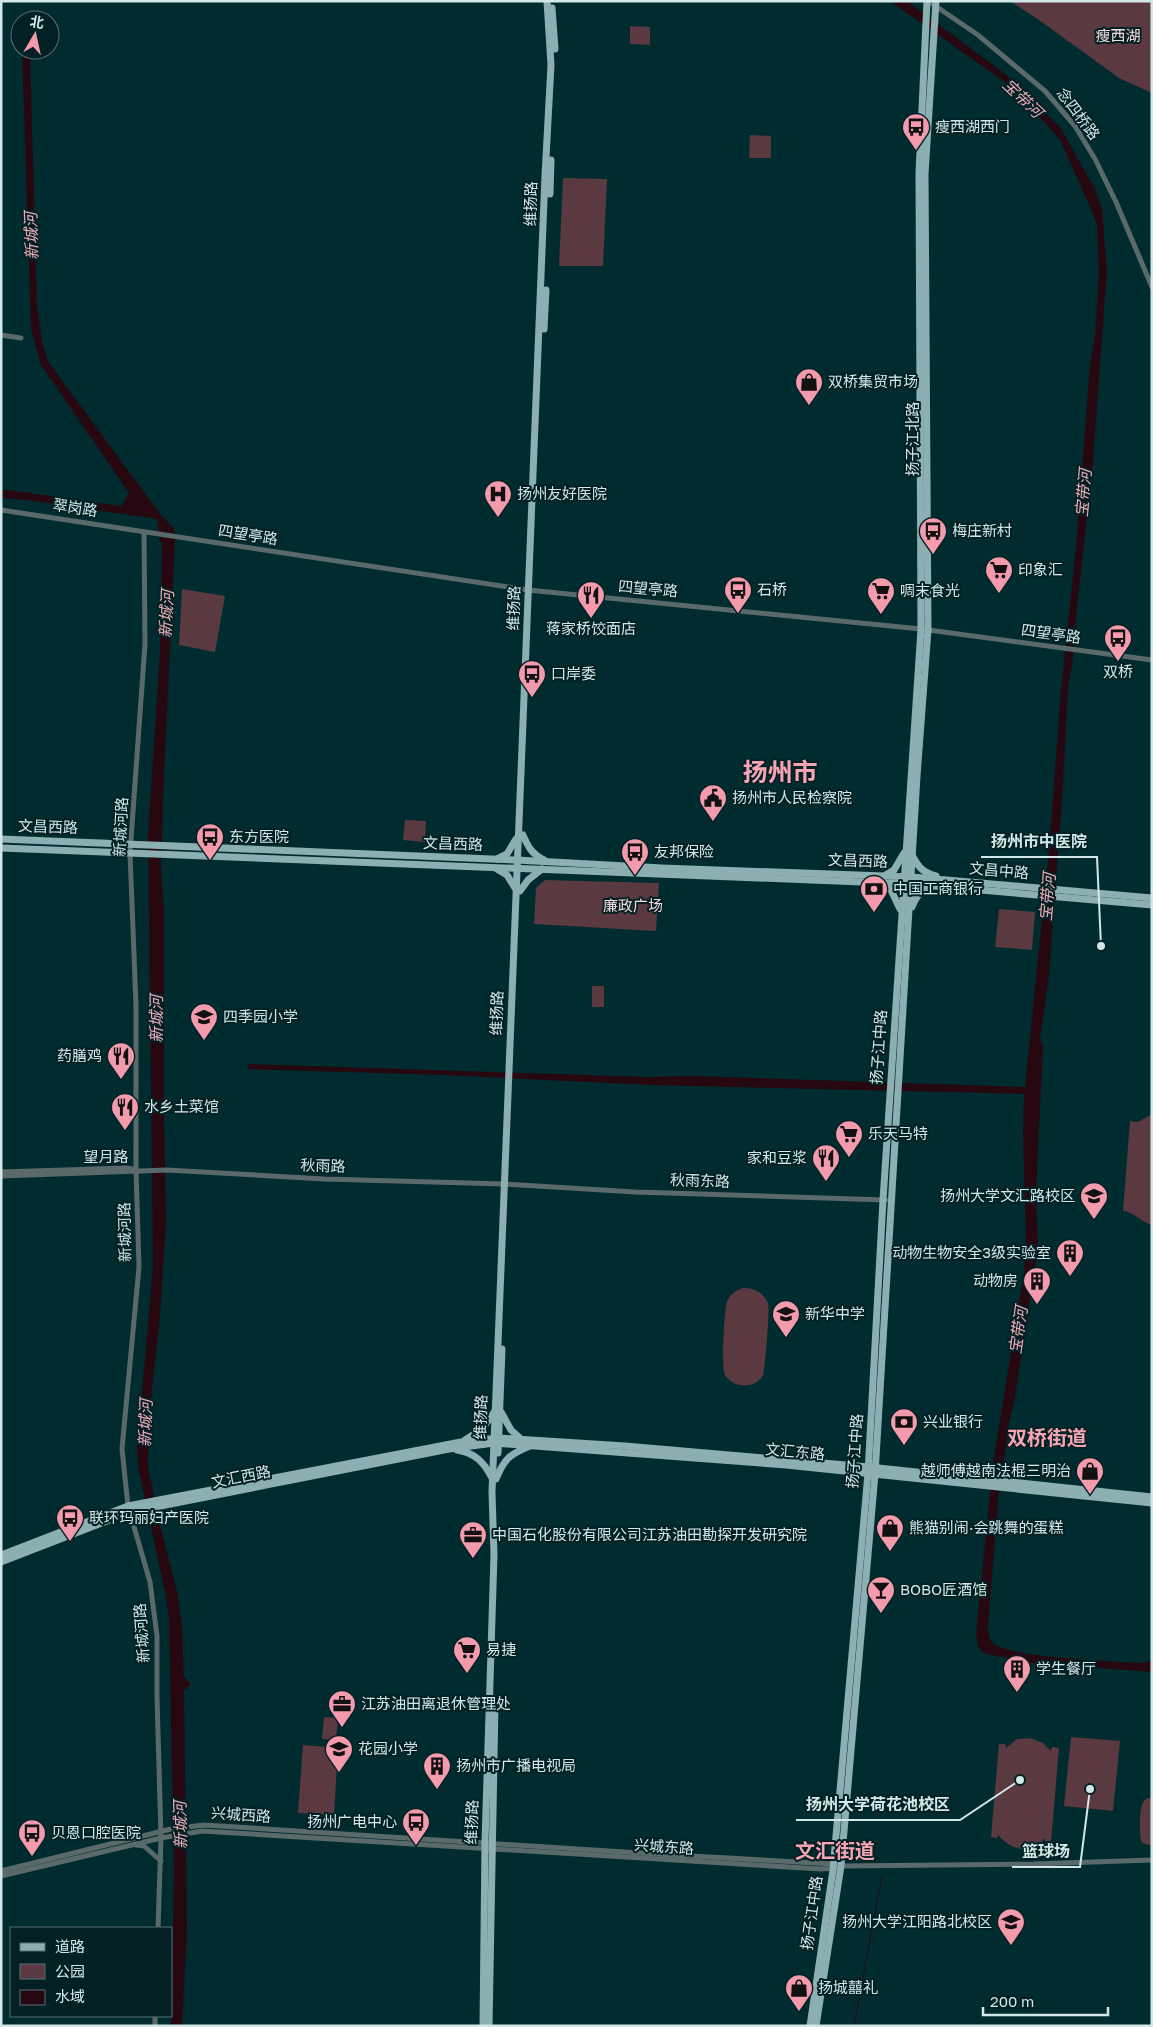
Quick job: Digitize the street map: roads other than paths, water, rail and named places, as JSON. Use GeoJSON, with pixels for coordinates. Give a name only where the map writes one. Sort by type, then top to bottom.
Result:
{"type":"FeatureCollection","features":[{"type":"Feature","properties":{"kind":"main road","name":"维扬路"},"geometry":{"type":"LineString","coordinates":[[483,2026],[498,1555],[494,1479],[551,65],[547,1]]}},
{"type":"Feature","properties":{"kind":"main road","name":"维扬路"},"geometry":{"type":"LineString","coordinates":[[530,590],[555,67],[552,1]]}},
{"type":"Feature","properties":{"kind":"main road","name":"扬子江北路"},"geometry":{"type":"LineString","coordinates":[[907,880],[906,848],[924,630],[919,173],[928,1]]}},
{"type":"Feature","properties":{"kind":"main road","name":"扬子江北路"},"geometry":{"type":"LineString","coordinates":[[907,880],[913,856],[924,630],[925,174],[936,20],[935,3]]}},
{"type":"Feature","properties":{"kind":"main road"},"geometry":{"type":"LineString","coordinates":[[496,859],[506,854],[520,834]]}},
{"type":"Feature","properties":{"kind":"main road"},"geometry":{"type":"LineString","coordinates":[[520,834],[528,849],[535,856],[546,862]]}},
{"type":"Feature","properties":{"kind":"main road","name":"文昌西路"},"geometry":{"type":"LineString","coordinates":[[1,839],[519,860],[907,880]]}},
{"type":"Feature","properties":{"kind":"main road","name":"文昌西路"},"geometry":{"type":"LineString","coordinates":[[1,848],[542,869],[882,879]]}},
{"type":"Feature","properties":{"kind":"main road"},"geometry":{"type":"LineString","coordinates":[[901,913],[891,890],[882,879],[894,870],[906,848]]}},
{"type":"Feature","properties":{"kind":"main road"},"geometry":{"type":"LineString","coordinates":[[913,856],[919,868],[927,874],[953,881]]}},
{"type":"Feature","properties":{"kind":"main road"},"geometry":{"type":"LineString","coordinates":[[495,867],[507,875],[518,890],[542,869]]}},
{"type":"Feature","properties":{"kind":"main road","name":"文昌中路"},"geometry":{"type":"LineString","coordinates":[[907,880],[953,881],[1040,892]]}},
{"type":"Feature","properties":{"kind":"main road","name":"文昌中路"},"geometry":{"type":"LineString","coordinates":[[907,880],[933,886],[1152,898]]}},
{"type":"Feature","properties":{"kind":"main road","name":"扬子江中路"},"geometry":{"type":"LineString","coordinates":[[895,1081],[901,913],[907,880]]}},
{"type":"Feature","properties":{"kind":"main road","name":"扬子江中路"},"geometry":{"type":"LineString","coordinates":[[872,1470],[883,1200],[909,915],[907,880]]}},
{"type":"Feature","properties":{"kind":"main road"},"geometry":{"type":"LineString","coordinates":[[909,915],[915,898],[922,890],[933,886]]}},
{"type":"Feature","properties":{"kind":"main road","name":"文昌中路"},"geometry":{"type":"LineString","coordinates":[[1057,893],[1152,905]]}},
{"type":"Feature","properties":{"kind":"main road","name":"扬子江中路"},"geometry":{"type":"LineString","coordinates":[[816,2026],[836,1867],[872,1470],[891,1200],[894,1092]]}},
{"type":"Feature","properties":{"kind":"main road"},"geometry":{"type":"LineString","coordinates":[[461,1442],[477,1432],[497,1410],[511,1430],[521,1439]]}},
{"type":"Feature","properties":{"kind":"main road","name":"文汇东路"},"geometry":{"type":"LineString","coordinates":[[496,1440],[521,1439],[625,1446],[976,1482],[1152,1497]]}},
{"type":"Feature","properties":{"kind":"main road","name":"文汇西路"},"geometry":{"type":"LineString","coordinates":[[160,1503],[496,1440]]}},
{"type":"Feature","properties":{"kind":"main road","name":"文汇西路"},"geometry":{"type":"LineString","coordinates":[[1,1556],[129,1509],[461,1442],[496,1440]]}},
{"type":"Feature","properties":{"kind":"main road","name":"文汇东路"},"geometry":{"type":"LineString","coordinates":[[496,1440],[533,1445],[872,1470]]}},
{"type":"Feature","properties":{"kind":"main road"},"geometry":{"type":"LineString","coordinates":[[450,1449],[466,1452],[481,1460],[494,1479],[502,1463],[513,1454],[533,1445]]}},
{"type":"Feature","properties":{"kind":"main road","name":"文汇东路"},"geometry":{"type":"LineString","coordinates":[[1018,1486],[1152,1503]]}},
{"type":"Feature","properties":{"kind":"main road","name":"文汇西路"},"geometry":{"type":"LineString","coordinates":[[1,1562],[129,1509]]}},
{"type":"Feature","properties":{"kind":"main road","name":"维扬路"},"geometry":{"type":"LineString","coordinates":[[488,1845],[489,2026]]}},
{"type":"Feature","properties":{"kind":"main road","name":"扬子江中路"},"geometry":{"type":"LineString","coordinates":[[810,2026],[836,1867]]}},
{"type":"Feature","properties":{"kind":"street","name":"念四桥路"},"geometry":{"type":"LineString","coordinates":[[928,1],[935,3],[978,35],[1045,91],[1075,126],[1108,185],[1152,287]]}},
{"type":"Feature","properties":{"kind":"street"},"geometry":{"type":"LineString","coordinates":[[1,336],[21,338]]}},
{"type":"Feature","properties":{"kind":"street","name":"翠岗路"},"geometry":{"type":"LineString","coordinates":[[1,510],[144,532]]}},
{"type":"Feature","properties":{"kind":"street","name":"四望亭路"},"geometry":{"type":"LineString","coordinates":[[144,532],[530,590],[924,630],[1152,660]]}},
{"type":"Feature","properties":{"kind":"street","name":"新城河路"},"geometry":{"type":"LineString","coordinates":[[144,532],[145,644],[130,853],[136,996],[136,1170],[139,1267],[122,1448],[129,1509],[150,1582],[157,1636],[161,1835],[158,1927]]}},
{"type":"Feature","properties":{"kind":"street","name":"望月路"},"geometry":{"type":"LineString","coordinates":[[1,1172],[128,1168],[136,1170]]}},
{"type":"Feature","properties":{"kind":"street","name":"秋雨路"},"geometry":{"type":"LineString","coordinates":[[136,1170],[167,1170],[296,1178],[506,1184]]}},
{"type":"Feature","properties":{"kind":"street","name":"望月路"},"geometry":{"type":"LineString","coordinates":[[1,1176],[127,1172],[136,1170]]}},
{"type":"Feature","properties":{"kind":"street","name":"秋雨东路"},"geometry":{"type":"LineString","coordinates":[[506,1184],[635,1192],[891,1200]]}},
{"type":"Feature","properties":{"kind":"street","name":"兴城西路"},"geometry":{"type":"LineString","coordinates":[[1,1876],[133,1844],[171,1832],[188,1831],[211,1825],[488,1845]]}},
{"type":"Feature","properties":{"kind":"street","name":"兴城西路"},"geometry":{"type":"LineString","coordinates":[[1,1871],[161,1835]]}},
{"type":"Feature","properties":{"kind":"street"},"geometry":{"type":"LineString","coordinates":[[133,1844],[144,1846],[161,1861]]}},
{"type":"Feature","properties":{"kind":"street","name":"兴城东路"},"geometry":{"type":"LineString","coordinates":[[488,1845],[836,1867],[1152,1860]]}},
{"type":"Feature","properties":{"kind":"water","name":"宝带河"},"geometry":{"type":"Polygon","coordinates":[[[890,1],[907,1],[1030,94],[1045,113],[1060,127],[1095,189],[1102,208],[1107,271],[1092,473],[1073,659],[1068,688],[1049,976],[1040,1038],[1043,1047],[1036,1192],[1038,1247],[998,1502],[988,1630],[991,1641],[1003,1648],[1064,1658],[1142,1663],[1152,1660],[1152,1672],[1033,1663],[984,1653],[978,1647],[976,1634],[993,1463],[1024,1272],[1026,1245],[1023,1133],[1024,1094],[653,1085],[442,1075],[248,1069],[248,1064],[1025,1087],[1049,849],[1090,365],[1095,335],[1099,272],[1097,225],[1060,140],[1027,102],[1002,80],[890,1]]]}},
{"type":"Feature","properties":{"kind":"water","name":"新城河"},"geometry":{"type":"Polygon","coordinates":[[[22,60],[30,60],[37,306],[43,346],[49,363],[161,515],[174,528],[175,543],[161,868],[164,911],[166,1221],[160,1316],[149,1418],[148,1467],[160,1525],[178,1595],[182,1627],[184,1677],[190,1683],[188,1688],[184,1690],[187,1930],[182,2026],[171,2026],[174,1869],[169,1619],[138,1467],[137,1447],[153,1267],[148,834],[160,652],[162,543],[160,542],[157,519],[1,498],[1,489],[121,506],[129,493],[41,365],[31,329],[22,60]]]}},
{"type":"Feature","properties":{"kind":"waterway"},"geometry":{"type":"LineString","coordinates":[[854,2026],[882,1876]]}},
{"type":"Feature","properties":{"kind":"place","name":"瘦西湖西门"},"geometry":{"type":"Point","coordinates":[916,151]}},
{"type":"Feature","properties":{"kind":"place","name":"双桥集贸市场"},"geometry":{"type":"Point","coordinates":[809,406]}},
{"type":"Feature","properties":{"kind":"place","name":"扬州友好医院"},"geometry":{"type":"Point","coordinates":[498,518]}},
{"type":"Feature","properties":{"kind":"place","name":"梅庄新村"},"geometry":{"type":"Point","coordinates":[933,555]}},
{"type":"Feature","properties":{"kind":"place","name":"印象汇"},"geometry":{"type":"Point","coordinates":[999,594]}},
{"type":"Feature","properties":{"kind":"place","name":"石桥"},"geometry":{"type":"Point","coordinates":[738,614]}},
{"type":"Feature","properties":{"kind":"place","name":"啁末食光"},"geometry":{"type":"Point","coordinates":[881,615]}},
{"type":"Feature","properties":{"kind":"place","name":"蒋家桥饺面店"},"geometry":{"type":"Point","coordinates":[591,619]}},
{"type":"Feature","properties":{"kind":"place","name":"双桥"},"geometry":{"type":"Point","coordinates":[1118,662]}},
{"type":"Feature","properties":{"kind":"place","name":"口岸委"},"geometry":{"type":"Point","coordinates":[532,698]}},
{"type":"Feature","properties":{"kind":"place","name":"扬州市人民检察院"},"geometry":{"type":"Point","coordinates":[713,822]}},
{"type":"Feature","properties":{"kind":"place","name":"东方医院"},"geometry":{"type":"Point","coordinates":[210,861]}},
{"type":"Feature","properties":{"kind":"place","name":"友邦保险"},"geometry":{"type":"Point","coordinates":[635,876]}},
{"type":"Feature","properties":{"kind":"place","name":"中国工商银行"},"geometry":{"type":"Point","coordinates":[874,913]}},
{"type":"Feature","properties":{"kind":"place","name":"扬州市中医院"},"geometry":{"type":"Point","coordinates":[1101,946]}},
{"type":"Feature","properties":{"kind":"place","name":"四季园小学"},"geometry":{"type":"Point","coordinates":[204,1041]}},
{"type":"Feature","properties":{"kind":"place","name":"药膳鸡"},"geometry":{"type":"Point","coordinates":[121,1080]}},
{"type":"Feature","properties":{"kind":"place","name":"水乡土菜馆"},"geometry":{"type":"Point","coordinates":[125,1131]}},
{"type":"Feature","properties":{"kind":"place","name":"乐天马特"},"geometry":{"type":"Point","coordinates":[849,1158]}},
{"type":"Feature","properties":{"kind":"place","name":"家和豆浆"},"geometry":{"type":"Point","coordinates":[826,1182]}},
{"type":"Feature","properties":{"kind":"place","name":"扬州大学文汇路校区"},"geometry":{"type":"Point","coordinates":[1094,1220]}},
{"type":"Feature","properties":{"kind":"place","name":"动物生物安全3级实验室"},"geometry":{"type":"Point","coordinates":[1070,1277]}},
{"type":"Feature","properties":{"kind":"place","name":"动物房"},"geometry":{"type":"Point","coordinates":[1037,1305]}},
{"type":"Feature","properties":{"kind":"place","name":"新华中学"},"geometry":{"type":"Point","coordinates":[786,1338]}},
{"type":"Feature","properties":{"kind":"place","name":"兴业银行"},"geometry":{"type":"Point","coordinates":[904,1446]}},
{"type":"Feature","properties":{"kind":"place","name":"越师傅越南法棍三明治"},"geometry":{"type":"Point","coordinates":[1090,1495]}},
{"type":"Feature","properties":{"kind":"place","name":"联环玛丽妇产医院"},"geometry":{"type":"Point","coordinates":[70,1542]}},
{"type":"Feature","properties":{"kind":"place","name":"熊猫别闹·会跳舞的蛋糕"},"geometry":{"type":"Point","coordinates":[890,1552]}},
{"type":"Feature","properties":{"kind":"place","name":"中国石化股份有限公司江苏油田勘探开发研究院"},"geometry":{"type":"Point","coordinates":[473,1559]}},
{"type":"Feature","properties":{"kind":"place","name":"BOBO匠酒馆"},"geometry":{"type":"Point","coordinates":[881,1614]}},
{"type":"Feature","properties":{"kind":"place","name":"易捷"},"geometry":{"type":"Point","coordinates":[467,1674]}},
{"type":"Feature","properties":{"kind":"place","name":"学生餐厅"},"geometry":{"type":"Point","coordinates":[1017,1693]}},
{"type":"Feature","properties":{"kind":"place","name":"江苏油田离退休管理处"},"geometry":{"type":"Point","coordinates":[342,1728]}},
{"type":"Feature","properties":{"kind":"place","name":"花园小学"},"geometry":{"type":"Point","coordinates":[339,1773]}},
{"type":"Feature","properties":{"kind":"place","name":"扬州大学荷花池校区"},"geometry":{"type":"Point","coordinates":[1020,1780]}},
{"type":"Feature","properties":{"kind":"place","name":"篮球场"},"geometry":{"type":"Point","coordinates":[1090,1789]}},
{"type":"Feature","properties":{"kind":"place","name":"扬州市广播电视局"},"geometry":{"type":"Point","coordinates":[437,1790]}},
{"type":"Feature","properties":{"kind":"place","name":"扬州广电中心"},"geometry":{"type":"Point","coordinates":[416,1846]}},
{"type":"Feature","properties":{"kind":"place","name":"贝恩口腔医院"},"geometry":{"type":"Point","coordinates":[32,1857]}},
{"type":"Feature","properties":{"kind":"place","name":"扬州大学江阳路北校区"},"geometry":{"type":"Point","coordinates":[1011,1946]}},
{"type":"Feature","properties":{"kind":"place","name":"扬城囍礼"},"geometry":{"type":"Point","coordinates":[799,2012]}},
{"type":"Feature","properties":{"kind":"district","name":"扬州市"},"geometry":{"type":"Point","coordinates":[780,772]}},
{"type":"Feature","properties":{"kind":"district","name":"双桥街道"},"geometry":{"type":"Point","coordinates":[1047,1438]}},
{"type":"Feature","properties":{"kind":"district","name":"文汇街道"},"geometry":{"type":"Point","coordinates":[835,1851]}},
{"type":"Feature","properties":{"kind":"park label","name":"瘦西湖"},"geometry":{"type":"Point","coordinates":[1118,36]}},
{"type":"Feature","properties":{"kind":"park label","name":"廉政广场"},"geometry":{"type":"Point","coordinates":[633,906]}}]}
